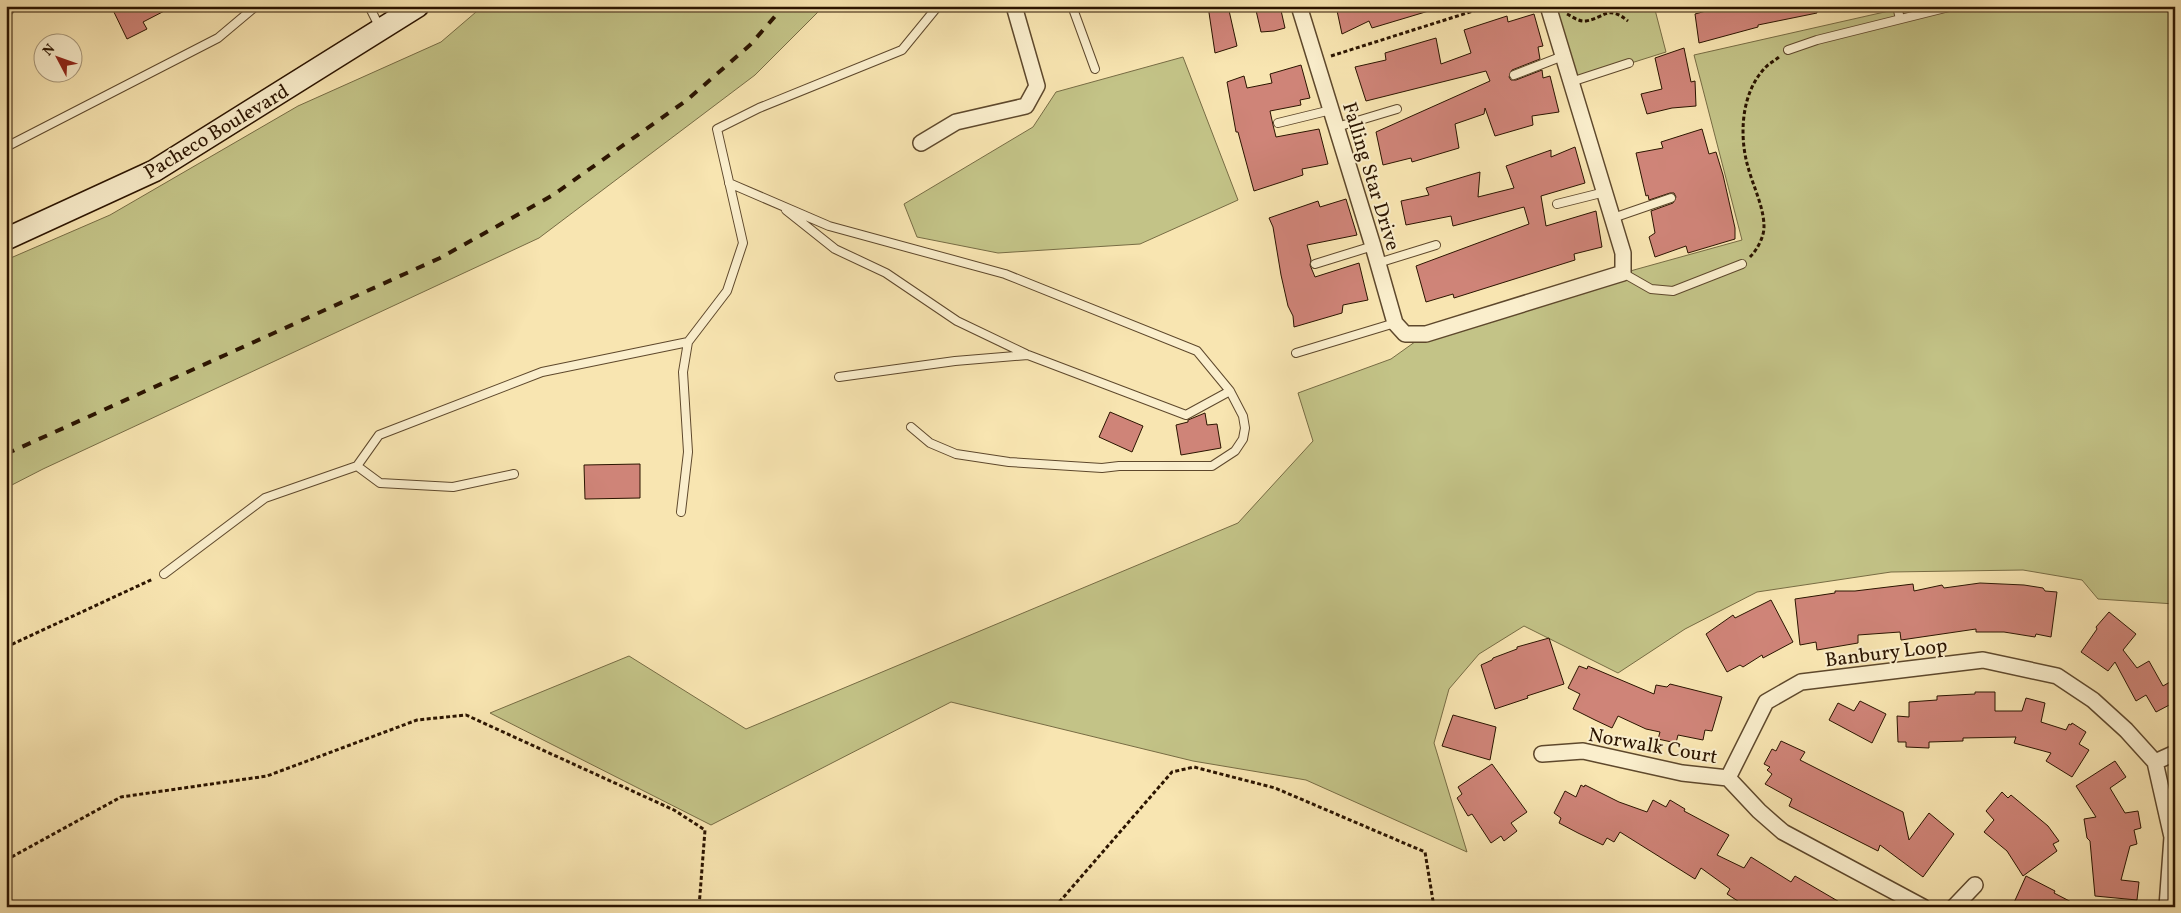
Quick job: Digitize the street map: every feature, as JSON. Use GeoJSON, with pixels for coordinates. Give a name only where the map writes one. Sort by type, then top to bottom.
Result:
{"type":"FeatureCollection","features":[{"type":"Feature","properties":{"kind":"main road","name":"Pacheco Boulevard"},"geometry":{"type":"LineString","coordinates":[[6,239],[154,170],[418,6]]}},
{"type":"Feature","properties":{"kind":"street"},"geometry":{"type":"LineString","coordinates":[[921,143],[956,122],[1026,106],[1037,86],[1014,6]]}},
{"type":"Feature","properties":{"kind":"street","name":"Falling Star Drive"},"geometry":{"type":"LineString","coordinates":[[1299,6],[1374,246],[1395,323]]}},
{"type":"Feature","properties":{"kind":"street"},"geometry":{"type":"LineString","coordinates":[[1395,323],[1405,334],[1426,334],[1623,273],[1623,253],[1563,56],[1554,8]]}},
{"type":"Feature","properties":{"kind":"street","name":"Banbury Loop"},"geometry":{"type":"LineString","coordinates":[[1728,778],[1766,702],[1802,682],[1983,660],[2057,676],[2093,700],[2126,730],[2154,762],[2172,837],[2167,907]]}},
{"type":"Feature","properties":{"kind":"street","name":"Norwalk Court"},"geometry":{"type":"LineString","coordinates":[[1542,754],[1583,752],[1682,773],[1728,778]]}},
{"type":"Feature","properties":{"kind":"street"},"geometry":{"type":"LineString","coordinates":[[2154,762],[2175,753]]}},
{"type":"Feature","properties":{"kind":"street"},"geometry":{"type":"LineString","coordinates":[[1728,778],[1759,811],[1783,832],[1923,907]]}},
{"type":"Feature","properties":{"kind":"street"},"geometry":{"type":"LineString","coordinates":[[1954,907],[1975,884]]}},
{"type":"Feature","properties":{"kind":"lane"},"geometry":{"type":"LineString","coordinates":[[6,14],[13,6]]}},
{"type":"Feature","properties":{"kind":"lane"},"geometry":{"type":"LineString","coordinates":[[6,147],[218,38],[256,6]]}},
{"type":"Feature","properties":{"kind":"lane"},"geometry":{"type":"LineString","coordinates":[[368,6],[381,30]]}},
{"type":"Feature","properties":{"kind":"lane"},"geometry":{"type":"LineString","coordinates":[[681,512],[688,452],[683,372],[688,342],[727,291],[743,242],[717,129],[759,108],[902,50],[938,6]]}},
{"type":"Feature","properties":{"kind":"lane"},"geometry":{"type":"LineString","coordinates":[[1072,6],[1095,69]]}},
{"type":"Feature","properties":{"kind":"lane"},"geometry":{"type":"LineString","coordinates":[[1897,6],[1900,19]]}},
{"type":"Feature","properties":{"kind":"lane"},"geometry":{"type":"LineString","coordinates":[[1788,50],[1817,40],[1953,6]]}},
{"type":"Feature","properties":{"kind":"lane"},"geometry":{"type":"LineString","coordinates":[[1514,75],[1563,56]]}},
{"type":"Feature","properties":{"kind":"lane"},"geometry":{"type":"LineString","coordinates":[[1571,82],[1629,63]]}},
{"type":"Feature","properties":{"kind":"lane"},"geometry":{"type":"LineString","coordinates":[[1337,128],[1397,109]]}},
{"type":"Feature","properties":{"kind":"lane"},"geometry":{"type":"LineString","coordinates":[[1278,123],[1331,110]]}},
{"type":"Feature","properties":{"kind":"lane"},"geometry":{"type":"LineString","coordinates":[[729,183],[829,226],[1005,274],[1197,351],[1230,391],[1243,416],[1245,428],[1243,439],[1235,451],[1212,466],[1119,466],[1102,468],[1009,462],[956,454],[930,443],[911,427]]}},
{"type":"Feature","properties":{"kind":"lane"},"geometry":{"type":"LineString","coordinates":[[1557,204],[1605,192]]}},
{"type":"Feature","properties":{"kind":"lane"},"geometry":{"type":"LineString","coordinates":[[1613,218],[1670,198]]}},
{"type":"Feature","properties":{"kind":"lane"},"geometry":{"type":"LineString","coordinates":[[777,204],[836,249],[886,273],[957,321],[1028,355],[1186,415],[1230,391]]}},
{"type":"Feature","properties":{"kind":"lane"},"geometry":{"type":"LineString","coordinates":[[1378,263],[1436,245]]}},
{"type":"Feature","properties":{"kind":"lane"},"geometry":{"type":"LineString","coordinates":[[1315,264],[1374,246]]}},
{"type":"Feature","properties":{"kind":"lane"},"geometry":{"type":"LineString","coordinates":[[1623,273],[1651,289],[1673,291],[1742,264]]}},
{"type":"Feature","properties":{"kind":"lane"},"geometry":{"type":"LineString","coordinates":[[1296,353],[1395,323]]}},
{"type":"Feature","properties":{"kind":"lane"},"geometry":{"type":"LineString","coordinates":[[164,574],[266,498],[357,466],[379,435],[542,372],[688,342]]}},
{"type":"Feature","properties":{"kind":"lane"},"geometry":{"type":"LineString","coordinates":[[839,378],[955,361],[1028,355]]}},
{"type":"Feature","properties":{"kind":"lane"},"geometry":{"type":"LineString","coordinates":[[357,466],[380,483],[389,484],[453,487],[514,474]]}},
{"type":"Feature","properties":{"kind":"path"},"geometry":{"type":"LineString","coordinates":[[1316,60],[1489,6]]}},
{"type":"Feature","properties":{"kind":"path"},"geometry":{"type":"LineString","coordinates":[[1554,8],[1580,20],[1587,21],[1605,12],[1620,14],[1628,21]]}},
{"type":"Feature","properties":{"kind":"path"},"geometry":{"type":"LineString","coordinates":[[1742,264],[1753,254],[1764,229],[1763,216],[1747,165],[1742,127],[1749,95],[1763,69],[1788,50]]}},
{"type":"Feature","properties":{"kind":"path"},"geometry":{"type":"LineString","coordinates":[[6,647],[164,574]]}},
{"type":"Feature","properties":{"kind":"path"},"geometry":{"type":"LineString","coordinates":[[6,860],[122,797],[267,776],[417,720],[466,715],[674,810],[705,830],[699,907]]}},
{"type":"Feature","properties":{"kind":"path"},"geometry":{"type":"LineString","coordinates":[[1055,907],[1172,772],[1194,767],[1275,788],[1424,852],[1434,907]]}},
{"type":"Feature","properties":{"kind":"green space"},"geometry":{"type":"Polygon","coordinates":[[[483,6],[824,6],[755,75],[539,238],[6,488],[6,260],[110,215],[298,106],[441,42],[483,6]]]}},
{"type":"Feature","properties":{"kind":"green space"},"geometry":{"type":"Polygon","coordinates":[[[1548,6],[1654,6],[1666,52],[1571,82],[1548,6]]]}},
{"type":"Feature","properties":{"kind":"green space"},"geometry":{"type":"Polygon","coordinates":[[[1911,6],[2175,6],[2175,604],[2098,599],[2082,580],[2023,570],[1891,572],[1757,592],[1685,629],[1618,673],[1524,626],[1479,654],[1449,689],[1434,743],[1467,852],[1306,780],[1193,761],[951,702],[711,825],[490,713],[629,656],[746,729],[1238,523],[1313,441],[1298,393],[1391,359],[1426,334],[1623,273],[1742,240],[1694,55],[1911,6]]]}},
{"type":"Feature","properties":{"kind":"green space"},"geometry":{"type":"Polygon","coordinates":[[[1183,57],[1238,200],[1140,244],[998,253],[917,237],[904,204],[1033,127],[1056,92],[1183,57]]]}},
{"type":"Feature","properties":{"kind":"building"},"geometry":{"type":"Polygon","coordinates":[[[111,6],[174,6],[143,22],[147,29],[127,39],[111,6]]]}},
{"type":"Feature","properties":{"kind":"building"},"geometry":{"type":"Polygon","coordinates":[[[1208,6],[1228,6],[1237,46],[1215,53],[1208,6]]]}},
{"type":"Feature","properties":{"kind":"building"},"geometry":{"type":"Polygon","coordinates":[[[1255,6],[1280,6],[1285,28],[1261,32],[1255,6]]]}},
{"type":"Feature","properties":{"kind":"building"},"geometry":{"type":"Polygon","coordinates":[[[1336,6],[1431,6],[1432,10],[1372,28],[1369,21],[1342,34],[1336,6]]]}},
{"type":"Feature","properties":{"kind":"building"},"geometry":{"type":"Polygon","coordinates":[[[1704,6],[1816,6],[1817,13],[1758,25],[1758,27],[1699,43],[1695,14],[1706,11],[1704,6]]]}},
{"type":"Feature","properties":{"kind":"building"},"geometry":{"type":"Polygon","coordinates":[[[1534,14],[1543,46],[1538,47],[1540,59],[1512,70],[1509,77],[1511,80],[1516,80],[1542,70],[1543,78],[1550,76],[1559,112],[1532,116],[1533,125],[1495,136],[1485,108],[1484,114],[1455,124],[1459,148],[1412,162],[1411,158],[1383,165],[1376,132],[1490,81],[1486,71],[1366,101],[1355,67],[1386,60],[1385,53],[1436,38],[1441,64],[1471,53],[1464,30],[1507,16],[1508,22],[1534,14]]]}},
{"type":"Feature","properties":{"kind":"building"},"geometry":{"type":"Polygon","coordinates":[[[1684,48],[1691,82],[1695,81],[1696,106],[1672,108],[1647,114],[1641,94],[1662,89],[1655,58],[1684,48]]]}},
{"type":"Feature","properties":{"kind":"building"},"geometry":{"type":"Polygon","coordinates":[[[1301,65],[1310,98],[1300,100],[1301,105],[1270,111],[1276,137],[1319,129],[1328,164],[1302,169],[1303,175],[1254,191],[1238,132],[1236,132],[1227,82],[1244,76],[1247,88],[1272,83],[1270,74],[1301,65]]]}},
{"type":"Feature","properties":{"kind":"building"},"geometry":{"type":"Polygon","coordinates":[[[1702,129],[1709,154],[1716,152],[1723,175],[1735,228],[1735,239],[1688,253],[1686,246],[1655,257],[1649,237],[1655,233],[1651,211],[1673,203],[1676,197],[1674,193],[1670,193],[1649,200],[1648,195],[1646,196],[1636,153],[1663,148],[1661,142],[1702,129]]]}},
{"type":"Feature","properties":{"kind":"building"},"geometry":{"type":"Polygon","coordinates":[[[1575,147],[1585,183],[1541,196],[1546,226],[1596,211],[1602,247],[1574,254],[1575,260],[1454,298],[1453,294],[1426,302],[1416,266],[1529,224],[1524,207],[1453,226],[1451,216],[1406,225],[1401,201],[1429,195],[1426,188],[1480,172],[1478,197],[1514,188],[1506,166],[1551,150],[1551,157],[1575,147]]]}},
{"type":"Feature","properties":{"kind":"building"},"geometry":{"type":"Polygon","coordinates":[[[1346,199],[1357,235],[1307,245],[1311,260],[1310,265],[1315,277],[1359,263],[1368,300],[1343,305],[1342,313],[1294,327],[1293,316],[1288,306],[1281,275],[1273,227],[1269,218],[1318,201],[1320,207],[1346,199]]]}},
{"type":"Feature","properties":{"kind":"building"},"geometry":{"type":"Polygon","coordinates":[[[1110,412],[1143,426],[1132,452],[1099,437],[1110,412]]]}},
{"type":"Feature","properties":{"kind":"building"},"geometry":{"type":"Polygon","coordinates":[[[1205,413],[1207,425],[1217,424],[1221,448],[1181,455],[1176,425],[1188,422],[1188,420],[1205,413]]]}},
{"type":"Feature","properties":{"kind":"building"},"geometry":{"type":"Polygon","coordinates":[[[640,464],[640,498],[585,499],[584,465],[640,464]]]}},
{"type":"Feature","properties":{"kind":"building"},"geometry":{"type":"Polygon","coordinates":[[[1980,583],[2024,585],[2043,588],[2045,591],[2057,592],[2051,637],[2036,634],[2035,637],[2004,632],[1976,632],[1976,629],[1901,640],[1900,632],[1858,635],[1858,643],[1817,650],[1816,642],[1800,645],[1795,599],[1835,593],[1835,591],[1855,591],[1913,584],[1914,591],[1942,585],[1944,588],[1980,583]]]}},
{"type":"Feature","properties":{"kind":"building"},"geometry":{"type":"Polygon","coordinates":[[[1771,600],[1793,642],[1763,658],[1762,655],[1743,667],[1740,665],[1727,672],[1706,634],[1733,615],[1735,618],[1771,600]]]}},
{"type":"Feature","properties":{"kind":"building"},"geometry":{"type":"Polygon","coordinates":[[[2109,612],[2136,634],[2123,650],[2137,668],[2149,661],[2163,686],[2175,679],[2175,702],[2156,712],[2146,695],[2136,701],[2115,662],[2108,671],[2081,652],[2097,629],[2096,627],[2109,612]]]}},
{"type":"Feature","properties":{"kind":"building"},"geometry":{"type":"Polygon","coordinates":[[[1549,638],[1564,684],[1495,709],[1481,665],[1493,658],[1517,649],[1517,647],[1549,638]]]}},
{"type":"Feature","properties":{"kind":"building"},"geometry":{"type":"Polygon","coordinates":[[[1579,666],[1587,669],[1588,666],[1654,694],[1656,685],[1667,687],[1670,684],[1722,697],[1712,731],[1705,730],[1703,740],[1678,735],[1676,743],[1658,739],[1660,732],[1646,729],[1618,716],[1612,728],[1595,720],[1573,709],[1580,694],[1568,688],[1579,666]]]}},
{"type":"Feature","properties":{"kind":"building"},"geometry":{"type":"Polygon","coordinates":[[[1975,692],[1995,692],[1995,711],[2022,711],[2026,698],[2045,703],[2041,722],[2066,730],[2069,724],[2071,725],[2072,723],[2086,732],[2079,744],[2089,750],[2072,777],[2046,761],[2051,753],[2014,743],[2016,737],[1963,738],[1963,741],[1929,742],[1929,748],[1906,747],[1906,742],[1898,742],[1897,716],[1909,717],[1909,702],[1937,700],[1937,696],[1975,694],[1975,692]]]}},
{"type":"Feature","properties":{"kind":"building"},"geometry":{"type":"Polygon","coordinates":[[[1860,701],[1886,714],[1872,743],[1829,720],[1838,703],[1854,711],[1860,701]]]}},
{"type":"Feature","properties":{"kind":"building"},"geometry":{"type":"Polygon","coordinates":[[[1453,715],[1496,727],[1490,760],[1442,746],[1453,715]]]}},
{"type":"Feature","properties":{"kind":"building"},"geometry":{"type":"Polygon","coordinates":[[[1781,741],[1805,752],[1800,760],[1903,812],[1909,840],[1929,813],[1954,834],[1923,877],[1880,845],[1878,851],[1789,806],[1792,799],[1765,784],[1772,774],[1767,770],[1770,767],[1764,764],[1772,749],[1776,751],[1781,741]]]}},
{"type":"Feature","properties":{"kind":"building"},"geometry":{"type":"Polygon","coordinates":[[[2115,761],[2126,777],[2110,788],[2125,813],[2138,811],[2141,828],[2134,830],[2137,844],[2130,846],[2121,880],[2139,882],[2137,900],[2095,896],[2090,841],[2087,838],[2084,819],[2096,817],[2076,786],[2115,761]]]}},
{"type":"Feature","properties":{"kind":"building"},"geometry":{"type":"Polygon","coordinates":[[[1492,764],[1527,812],[1511,823],[1517,831],[1504,841],[1501,836],[1491,843],[1472,814],[1468,816],[1457,798],[1462,794],[1458,787],[1492,764]]]}},
{"type":"Feature","properties":{"kind":"building"},"geometry":{"type":"Polygon","coordinates":[[[1581,785],[1584,787],[1585,785],[1619,802],[1647,812],[1653,800],[1666,807],[1670,800],[1685,809],[1684,811],[1729,835],[1717,855],[1744,868],[1751,857],[1791,882],[1795,876],[1848,907],[1747,907],[1727,894],[1730,889],[1701,868],[1695,879],[1620,832],[1614,842],[1607,838],[1603,845],[1559,823],[1561,818],[1554,813],[1565,791],[1576,797],[1581,785]]]}},
{"type":"Feature","properties":{"kind":"building"},"geometry":{"type":"Polygon","coordinates":[[[2002,792],[2008,798],[2011,795],[2048,826],[2059,841],[2053,844],[2057,851],[2023,876],[2007,851],[1984,832],[1994,820],[1986,811],[2002,792]]]}},
{"type":"Feature","properties":{"kind":"building"},"geometry":{"type":"Polygon","coordinates":[[[2026,876],[2055,891],[2054,893],[2081,907],[2012,907],[2026,876]]]}},
{"type":"Feature","properties":{"kind":"railway"},"geometry":{"type":"LineString","coordinates":[[6,454],[440,258],[553,195],[687,100],[750,45],[784,6]]}}]}
